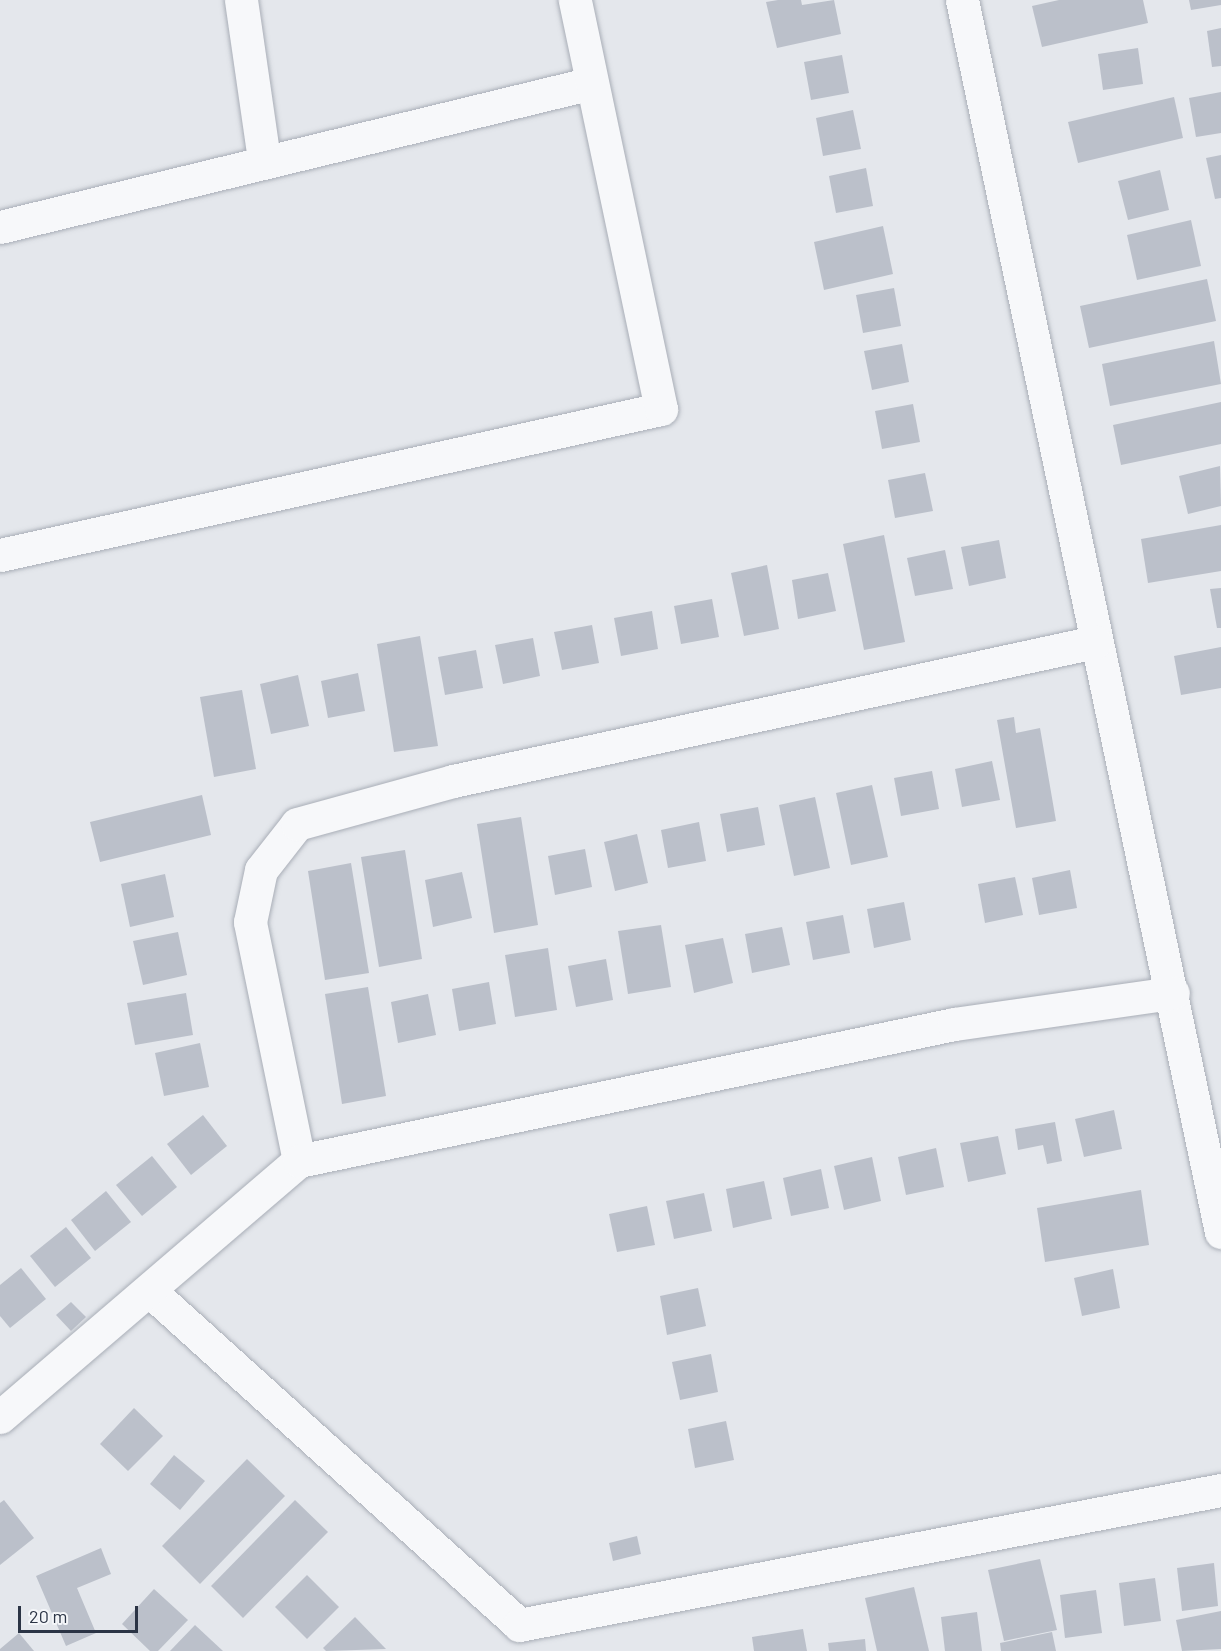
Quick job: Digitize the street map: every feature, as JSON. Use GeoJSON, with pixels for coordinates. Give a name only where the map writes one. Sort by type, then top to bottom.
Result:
{"type":"FeatureCollection","features":[{"type":"Feature","properties":{"kind":"street"},"geometry":{"type":"LineString","coordinates":[[241,0],[264,160]]}},
{"type":"Feature","properties":{"kind":"street"},"geometry":{"type":"LineString","coordinates":[[0,555],[661,409],[575,0]]}},
{"type":"Feature","properties":{"kind":"street"},"geometry":{"type":"LineString","coordinates":[[962,0],[1095,642],[1173,993],[1221,1232]]}},
{"type":"Feature","properties":{"kind":"street"},"geometry":{"type":"LineString","coordinates":[[2,221],[592,83]]}},
{"type":"Feature","properties":{"kind":"street"},"geometry":{"type":"LineString","coordinates":[[299,1161],[250,922],[261,870],[297,824],[453,781],[1095,642]]}},
{"type":"Feature","properties":{"kind":"street"},"geometry":{"type":"LineString","coordinates":[[0,1417],[150,1291],[299,1161],[954,1024],[1173,993]]}},
{"type":"Feature","properties":{"kind":"street"},"geometry":{"type":"LineString","coordinates":[[150,1291],[519,1625],[1221,1490]]}},
{"type":"Feature","properties":{"kind":"building"},"geometry":{"type":"Polygon","coordinates":[[[801,0],[802,5],[834,0],[841,34],[777,48],[766,2],[801,0]]]}},
{"type":"Feature","properties":{"kind":"building"},"geometry":{"type":"Polygon","coordinates":[[[1059,0],[1143,0],[1148,23],[1042,47],[1032,6],[1059,0]]]}},
{"type":"Feature","properties":{"kind":"building"},"geometry":{"type":"Polygon","coordinates":[[[1189,0],[1221,0],[1221,5],[1191,10],[1189,0]]]}},
{"type":"Feature","properties":{"kind":"building"},"geometry":{"type":"Polygon","coordinates":[[[1221,28],[1221,66],[1212,67],[1207,31],[1221,28]]]}},
{"type":"Feature","properties":{"kind":"building"},"geometry":{"type":"Polygon","coordinates":[[[1138,48],[1143,84],[1103,90],[1098,54],[1138,48]]]}},
{"type":"Feature","properties":{"kind":"building"},"geometry":{"type":"Polygon","coordinates":[[[842,55],[849,93],[811,100],[804,62],[842,55]]]}},
{"type":"Feature","properties":{"kind":"building"},"geometry":{"type":"Polygon","coordinates":[[[1221,92],[1221,133],[1196,137],[1189,98],[1221,92]]]}},
{"type":"Feature","properties":{"kind":"building"},"geometry":{"type":"Polygon","coordinates":[[[1174,97],[1183,138],[1078,163],[1068,122],[1174,97]]]}},
{"type":"Feature","properties":{"kind":"building"},"geometry":{"type":"Polygon","coordinates":[[[853,110],[861,149],[823,156],[816,118],[853,110]]]}},
{"type":"Feature","properties":{"kind":"building"},"geometry":{"type":"Polygon","coordinates":[[[1221,155],[1221,198],[1215,199],[1206,158],[1221,155]]]}},
{"type":"Feature","properties":{"kind":"building"},"geometry":{"type":"Polygon","coordinates":[[[866,168],[873,206],[836,213],[829,176],[866,168]]]}},
{"type":"Feature","properties":{"kind":"building"},"geometry":{"type":"Polygon","coordinates":[[[1160,170],[1169,210],[1128,220],[1118,181],[1160,170]]]}},
{"type":"Feature","properties":{"kind":"building"},"geometry":{"type":"Polygon","coordinates":[[[1191,220],[1201,266],[1137,280],[1127,235],[1191,220]]]}},
{"type":"Feature","properties":{"kind":"building"},"geometry":{"type":"Polygon","coordinates":[[[883,226],[893,274],[824,290],[814,242],[883,226]]]}},
{"type":"Feature","properties":{"kind":"building"},"geometry":{"type":"Polygon","coordinates":[[[1207,279],[1216,321],[1089,348],[1080,306],[1207,279]]]}},
{"type":"Feature","properties":{"kind":"building"},"geometry":{"type":"Polygon","coordinates":[[[894,288],[901,326],[863,333],[856,295],[894,288]]]}},
{"type":"Feature","properties":{"kind":"building"},"geometry":{"type":"Polygon","coordinates":[[[1214,341],[1221,384],[1110,406],[1102,364],[1214,341]]]}},
{"type":"Feature","properties":{"kind":"building"},"geometry":{"type":"Polygon","coordinates":[[[902,344],[909,382],[872,390],[864,351],[902,344]]]}},
{"type":"Feature","properties":{"kind":"building"},"geometry":{"type":"Polygon","coordinates":[[[1221,402],[1221,444],[1121,465],[1113,425],[1221,402]]]}},
{"type":"Feature","properties":{"kind":"building"},"geometry":{"type":"Polygon","coordinates":[[[913,404],[920,442],[882,449],[875,411],[913,404]]]}},
{"type":"Feature","properties":{"kind":"building"},"geometry":{"type":"Polygon","coordinates":[[[1220,466],[1221,506],[1188,514],[1179,476],[1220,466]]]}},
{"type":"Feature","properties":{"kind":"building"},"geometry":{"type":"Polygon","coordinates":[[[925,473],[933,511],[895,518],[888,480],[925,473]]]}},
{"type":"Feature","properties":{"kind":"building"},"geometry":{"type":"Polygon","coordinates":[[[1221,525],[1221,571],[1148,583],[1141,539],[1221,525]]]}},
{"type":"Feature","properties":{"kind":"building"},"geometry":{"type":"Polygon","coordinates":[[[884,535],[905,642],[864,650],[843,544],[884,535]]]}},
{"type":"Feature","properties":{"kind":"building"},"geometry":{"type":"Polygon","coordinates":[[[999,540],[1006,578],[969,586],[961,547],[999,540]]]}},
{"type":"Feature","properties":{"kind":"building"},"geometry":{"type":"Polygon","coordinates":[[[945,550],[953,589],[915,596],[907,558],[945,550]]]}},
{"type":"Feature","properties":{"kind":"building"},"geometry":{"type":"Polygon","coordinates":[[[767,565],[779,629],[744,636],[731,573],[767,565]]]}},
{"type":"Feature","properties":{"kind":"building"},"geometry":{"type":"Polygon","coordinates":[[[828,573],[836,611],[798,619],[792,580],[828,573]]]}},
{"type":"Feature","properties":{"kind":"building"},"geometry":{"type":"Polygon","coordinates":[[[1221,588],[1221,628],[1217,628],[1210,589],[1221,588]]]}},
{"type":"Feature","properties":{"kind":"building"},"geometry":{"type":"Polygon","coordinates":[[[712,599],[719,637],[681,644],[674,606],[712,599]]]}},
{"type":"Feature","properties":{"kind":"building"},"geometry":{"type":"Polygon","coordinates":[[[652,611],[658,649],[621,656],[614,618],[652,611]]]}},
{"type":"Feature","properties":{"kind":"building"},"geometry":{"type":"Polygon","coordinates":[[[592,625],[599,663],[562,670],[554,632],[592,625]]]}},
{"type":"Feature","properties":{"kind":"building"},"geometry":{"type":"Polygon","coordinates":[[[420,636],[438,746],[394,752],[377,644],[420,636]]]}},
{"type":"Feature","properties":{"kind":"building"},"geometry":{"type":"Polygon","coordinates":[[[533,638],[540,676],[503,684],[495,645],[533,638]]]}},
{"type":"Feature","properties":{"kind":"building"},"geometry":{"type":"Polygon","coordinates":[[[1221,647],[1221,688],[1181,695],[1174,656],[1221,647]]]}},
{"type":"Feature","properties":{"kind":"building"},"geometry":{"type":"Polygon","coordinates":[[[476,650],[483,688],[445,695],[438,657],[476,650]]]}},
{"type":"Feature","properties":{"kind":"building"},"geometry":{"type":"Polygon","coordinates":[[[358,673],[365,711],[328,718],[321,681],[358,673]]]}},
{"type":"Feature","properties":{"kind":"building"},"geometry":{"type":"Polygon","coordinates":[[[298,675],[309,726],[271,734],[260,684],[298,675]]]}},
{"type":"Feature","properties":{"kind":"building"},"geometry":{"type":"Polygon","coordinates":[[[242,690],[256,769],[214,777],[200,697],[242,690]]]}},
{"type":"Feature","properties":{"kind":"building"},"geometry":{"type":"Polygon","coordinates":[[[1014,717],[1016,733],[1040,728],[1056,821],[1016,828],[997,720],[1014,717]]]}},
{"type":"Feature","properties":{"kind":"building"},"geometry":{"type":"Polygon","coordinates":[[[992,761],[1000,800],[962,807],[955,769],[992,761]]]}},
{"type":"Feature","properties":{"kind":"building"},"geometry":{"type":"Polygon","coordinates":[[[932,771],[939,809],[901,816],[894,778],[932,771]]]}},
{"type":"Feature","properties":{"kind":"building"},"geometry":{"type":"Polygon","coordinates":[[[872,785],[888,857],[851,865],[836,793],[872,785]]]}},
{"type":"Feature","properties":{"kind":"building"},"geometry":{"type":"Polygon","coordinates":[[[202,795],[211,835],[100,862],[90,822],[202,795]]]}},
{"type":"Feature","properties":{"kind":"building"},"geometry":{"type":"Polygon","coordinates":[[[815,797],[830,868],[794,876],[779,805],[815,797]]]}},
{"type":"Feature","properties":{"kind":"building"},"geometry":{"type":"Polygon","coordinates":[[[758,807],[765,845],[727,852],[720,814],[758,807]]]}},
{"type":"Feature","properties":{"kind":"building"},"geometry":{"type":"Polygon","coordinates":[[[521,817],[538,925],[494,933],[477,824],[521,817]]]}},
{"type":"Feature","properties":{"kind":"building"},"geometry":{"type":"Polygon","coordinates":[[[699,822],[706,861],[668,868],[661,830],[699,822]]]}},
{"type":"Feature","properties":{"kind":"building"},"geometry":{"type":"Polygon","coordinates":[[[637,834],[648,883],[615,891],[604,842],[637,834]]]}},
{"type":"Feature","properties":{"kind":"building"},"geometry":{"type":"Polygon","coordinates":[[[585,849],[592,887],[555,895],[548,856],[585,849]]]}},
{"type":"Feature","properties":{"kind":"building"},"geometry":{"type":"Polygon","coordinates":[[[405,850],[422,959],[379,967],[361,857],[405,850]]]}},
{"type":"Feature","properties":{"kind":"building"},"geometry":{"type":"Polygon","coordinates":[[[351,863],[369,973],[325,980],[308,871],[351,863]]]}},
{"type":"Feature","properties":{"kind":"building"},"geometry":{"type":"Polygon","coordinates":[[[1070,870],[1077,908],[1039,915],[1032,878],[1070,870]]]}},
{"type":"Feature","properties":{"kind":"building"},"geometry":{"type":"Polygon","coordinates":[[[462,872],[472,918],[433,927],[425,880],[462,872]]]}},
{"type":"Feature","properties":{"kind":"building"},"geometry":{"type":"Polygon","coordinates":[[[165,874],[174,917],[130,927],[121,884],[165,874]]]}},
{"type":"Feature","properties":{"kind":"building"},"geometry":{"type":"Polygon","coordinates":[[[1015,877],[1023,915],[985,923],[978,884],[1015,877]]]}},
{"type":"Feature","properties":{"kind":"building"},"geometry":{"type":"Polygon","coordinates":[[[904,902],[911,940],[874,948],[867,909],[904,902]]]}},
{"type":"Feature","properties":{"kind":"building"},"geometry":{"type":"Polygon","coordinates":[[[843,915],[850,953],[813,960],[806,922],[843,915]]]}},
{"type":"Feature","properties":{"kind":"building"},"geometry":{"type":"Polygon","coordinates":[[[661,925],[671,987],[628,994],[618,931],[661,925]]]}},
{"type":"Feature","properties":{"kind":"building"},"geometry":{"type":"Polygon","coordinates":[[[782,927],[790,965],[752,973],[745,934],[782,927]]]}},
{"type":"Feature","properties":{"kind":"building"},"geometry":{"type":"Polygon","coordinates":[[[178,932],[187,975],[143,985],[133,941],[178,932]]]}},
{"type":"Feature","properties":{"kind":"building"},"geometry":{"type":"Polygon","coordinates":[[[723,938],[733,983],[694,993],[685,945],[723,938]]]}},
{"type":"Feature","properties":{"kind":"building"},"geometry":{"type":"Polygon","coordinates":[[[548,948],[557,1010],[515,1017],[505,955],[548,948]]]}},
{"type":"Feature","properties":{"kind":"building"},"geometry":{"type":"Polygon","coordinates":[[[606,959],[613,1000],[576,1007],[568,966],[606,959]]]}},
{"type":"Feature","properties":{"kind":"building"},"geometry":{"type":"Polygon","coordinates":[[[489,982],[496,1024],[459,1031],[452,989],[489,982]]]}},
{"type":"Feature","properties":{"kind":"building"},"geometry":{"type":"Polygon","coordinates":[[[368,987],[386,1096],[342,1104],[325,994],[368,987]]]}},
{"type":"Feature","properties":{"kind":"building"},"geometry":{"type":"Polygon","coordinates":[[[186,993],[193,1035],[135,1045],[127,1003],[186,993]]]}},
{"type":"Feature","properties":{"kind":"building"},"geometry":{"type":"Polygon","coordinates":[[[428,994],[436,1035],[398,1043],[391,1002],[428,994]]]}},
{"type":"Feature","properties":{"kind":"building"},"geometry":{"type":"Polygon","coordinates":[[[200,1043],[209,1087],[164,1096],[155,1053],[200,1043]]]}},
{"type":"Feature","properties":{"kind":"building"},"geometry":{"type":"Polygon","coordinates":[[[1114,1110],[1122,1149],[1084,1157],[1075,1119],[1114,1110]]]}},
{"type":"Feature","properties":{"kind":"building"},"geometry":{"type":"Polygon","coordinates":[[[203,1115],[227,1146],[191,1175],[167,1144],[203,1115]]]}},
{"type":"Feature","properties":{"kind":"building"},"geometry":{"type":"Polygon","coordinates":[[[1055,1122],[1062,1161],[1047,1164],[1043,1145],[1018,1150],[1015,1129],[1055,1122]]]}},
{"type":"Feature","properties":{"kind":"building"},"geometry":{"type":"Polygon","coordinates":[[[998,1136],[1006,1174],[968,1182],[960,1143],[998,1136]]]}},
{"type":"Feature","properties":{"kind":"building"},"geometry":{"type":"Polygon","coordinates":[[[936,1148],[944,1187],[906,1195],[898,1157],[936,1148]]]}},
{"type":"Feature","properties":{"kind":"building"},"geometry":{"type":"Polygon","coordinates":[[[152,1156],[177,1187],[142,1216],[116,1185],[152,1156]]]}},
{"type":"Feature","properties":{"kind":"building"},"geometry":{"type":"Polygon","coordinates":[[[872,1157],[881,1201],[844,1210],[834,1166],[872,1157]]]}},
{"type":"Feature","properties":{"kind":"building"},"geometry":{"type":"Polygon","coordinates":[[[821,1169],[829,1208],[791,1216],[783,1178],[821,1169]]]}},
{"type":"Feature","properties":{"kind":"building"},"geometry":{"type":"Polygon","coordinates":[[[764,1181],[772,1219],[733,1228],[726,1189],[764,1181]]]}},
{"type":"Feature","properties":{"kind":"building"},"geometry":{"type":"Polygon","coordinates":[[[1141,1190],[1149,1245],[1045,1262],[1037,1208],[1141,1190]]]}},
{"type":"Feature","properties":{"kind":"building"},"geometry":{"type":"Polygon","coordinates":[[[106,1191],[131,1222],[95,1251],[71,1220],[106,1191]]]}},
{"type":"Feature","properties":{"kind":"building"},"geometry":{"type":"Polygon","coordinates":[[[704,1193],[712,1231],[674,1239],[666,1201],[704,1193]]]}},
{"type":"Feature","properties":{"kind":"building"},"geometry":{"type":"Polygon","coordinates":[[[647,1206],[655,1245],[617,1252],[609,1214],[647,1206]]]}},
{"type":"Feature","properties":{"kind":"building"},"geometry":{"type":"Polygon","coordinates":[[[66,1227],[91,1258],[55,1287],[30,1256],[66,1227]]]}},
{"type":"Feature","properties":{"kind":"building"},"geometry":{"type":"Polygon","coordinates":[[[21,1268],[46,1299],[10,1328],[0,1316],[0,1285],[21,1268]]]}},
{"type":"Feature","properties":{"kind":"building"},"geometry":{"type":"Polygon","coordinates":[[[1113,1269],[1120,1308],[1082,1316],[1074,1278],[1113,1269]]]}},
{"type":"Feature","properties":{"kind":"building"},"geometry":{"type":"Polygon","coordinates":[[[698,1288],[706,1326],[667,1335],[660,1296],[698,1288]]]}},
{"type":"Feature","properties":{"kind":"building"},"geometry":{"type":"Polygon","coordinates":[[[71,1302],[86,1317],[71,1331],[56,1315],[71,1302]]]}},
{"type":"Feature","properties":{"kind":"building"},"geometry":{"type":"Polygon","coordinates":[[[711,1354],[718,1392],[680,1400],[672,1362],[711,1354]]]}},
{"type":"Feature","properties":{"kind":"building"},"geometry":{"type":"Polygon","coordinates":[[[134,1408],[163,1436],[128,1471],[100,1444],[134,1408]]]}},
{"type":"Feature","properties":{"kind":"building"},"geometry":{"type":"Polygon","coordinates":[[[726,1421],[734,1460],[695,1468],[688,1429],[726,1421]]]}},
{"type":"Feature","properties":{"kind":"building"},"geometry":{"type":"Polygon","coordinates":[[[174,1455],[205,1481],[180,1510],[150,1484],[174,1455]]]}},
{"type":"Feature","properties":{"kind":"building"},"geometry":{"type":"Polygon","coordinates":[[[247,1459],[285,1496],[200,1584],[162,1546],[247,1459]]]}},
{"type":"Feature","properties":{"kind":"building"},"geometry":{"type":"Polygon","coordinates":[[[4,1500],[34,1538],[0,1565],[0,1503],[4,1500]]]}},
{"type":"Feature","properties":{"kind":"building"},"geometry":{"type":"Polygon","coordinates":[[[295,1500],[328,1532],[243,1618],[211,1586],[295,1500]]]}},
{"type":"Feature","properties":{"kind":"building"},"geometry":{"type":"Polygon","coordinates":[[[637,1536],[641,1554],[613,1561],[609,1543],[637,1536]]]}},
{"type":"Feature","properties":{"kind":"building"},"geometry":{"type":"Polygon","coordinates":[[[101,1548],[111,1574],[77,1588],[96,1633],[66,1646],[36,1576],[101,1548]]]}},
{"type":"Feature","properties":{"kind":"building"},"geometry":{"type":"Polygon","coordinates":[[[1040,1559],[1057,1630],[1004,1641],[988,1570],[1040,1559]]]}},
{"type":"Feature","properties":{"kind":"building"},"geometry":{"type":"Polygon","coordinates":[[[1214,1563],[1218,1606],[1182,1611],[1177,1568],[1214,1563]]]}},
{"type":"Feature","properties":{"kind":"building"},"geometry":{"type":"Polygon","coordinates":[[[307,1575],[339,1607],[307,1639],[275,1607],[307,1575]]]}},
{"type":"Feature","properties":{"kind":"building"},"geometry":{"type":"Polygon","coordinates":[[[1155,1578],[1161,1621],[1124,1626],[1119,1583],[1155,1578]]]}},
{"type":"Feature","properties":{"kind":"building"},"geometry":{"type":"Polygon","coordinates":[[[914,1587],[929,1651],[877,1651],[865,1598],[914,1587]]]}},
{"type":"Feature","properties":{"kind":"building"},"geometry":{"type":"Polygon","coordinates":[[[154,1589],[188,1620],[158,1651],[150,1651],[122,1624],[154,1589]]]}},
{"type":"Feature","properties":{"kind":"building"},"geometry":{"type":"Polygon","coordinates":[[[1096,1590],[1102,1633],[1065,1638],[1060,1595],[1096,1590]]]}},
{"type":"Feature","properties":{"kind":"building"},"geometry":{"type":"Polygon","coordinates":[[[1221,1611],[1221,1649],[1182,1651],[1176,1620],[1221,1611]]]}},
{"type":"Feature","properties":{"kind":"building"},"geometry":{"type":"Polygon","coordinates":[[[977,1612],[982,1651],[945,1651],[941,1617],[977,1612]]]}},
{"type":"Feature","properties":{"kind":"building"},"geometry":{"type":"Polygon","coordinates":[[[355,1617],[386,1649],[326,1651],[323,1648],[355,1617]]]}},
{"type":"Feature","properties":{"kind":"building"},"geometry":{"type":"Polygon","coordinates":[[[195,1625],[223,1651],[170,1651],[195,1625]]]}},
{"type":"Feature","properties":{"kind":"building"},"geometry":{"type":"Polygon","coordinates":[[[803,1629],[807,1651],[754,1651],[752,1637],[803,1629]]]}},
{"type":"Feature","properties":{"kind":"building"},"geometry":{"type":"Polygon","coordinates":[[[1052,1632],[1056,1651],[1001,1651],[1000,1643],[1052,1632]]]}},
{"type":"Feature","properties":{"kind":"building"},"geometry":{"type":"Polygon","coordinates":[[[19,1633],[34,1651],[0,1651],[0,1649],[19,1633]]]}},
{"type":"Feature","properties":{"kind":"building"},"geometry":{"type":"Polygon","coordinates":[[[865,1639],[866,1651],[829,1651],[828,1643],[865,1639]]]}}]}
